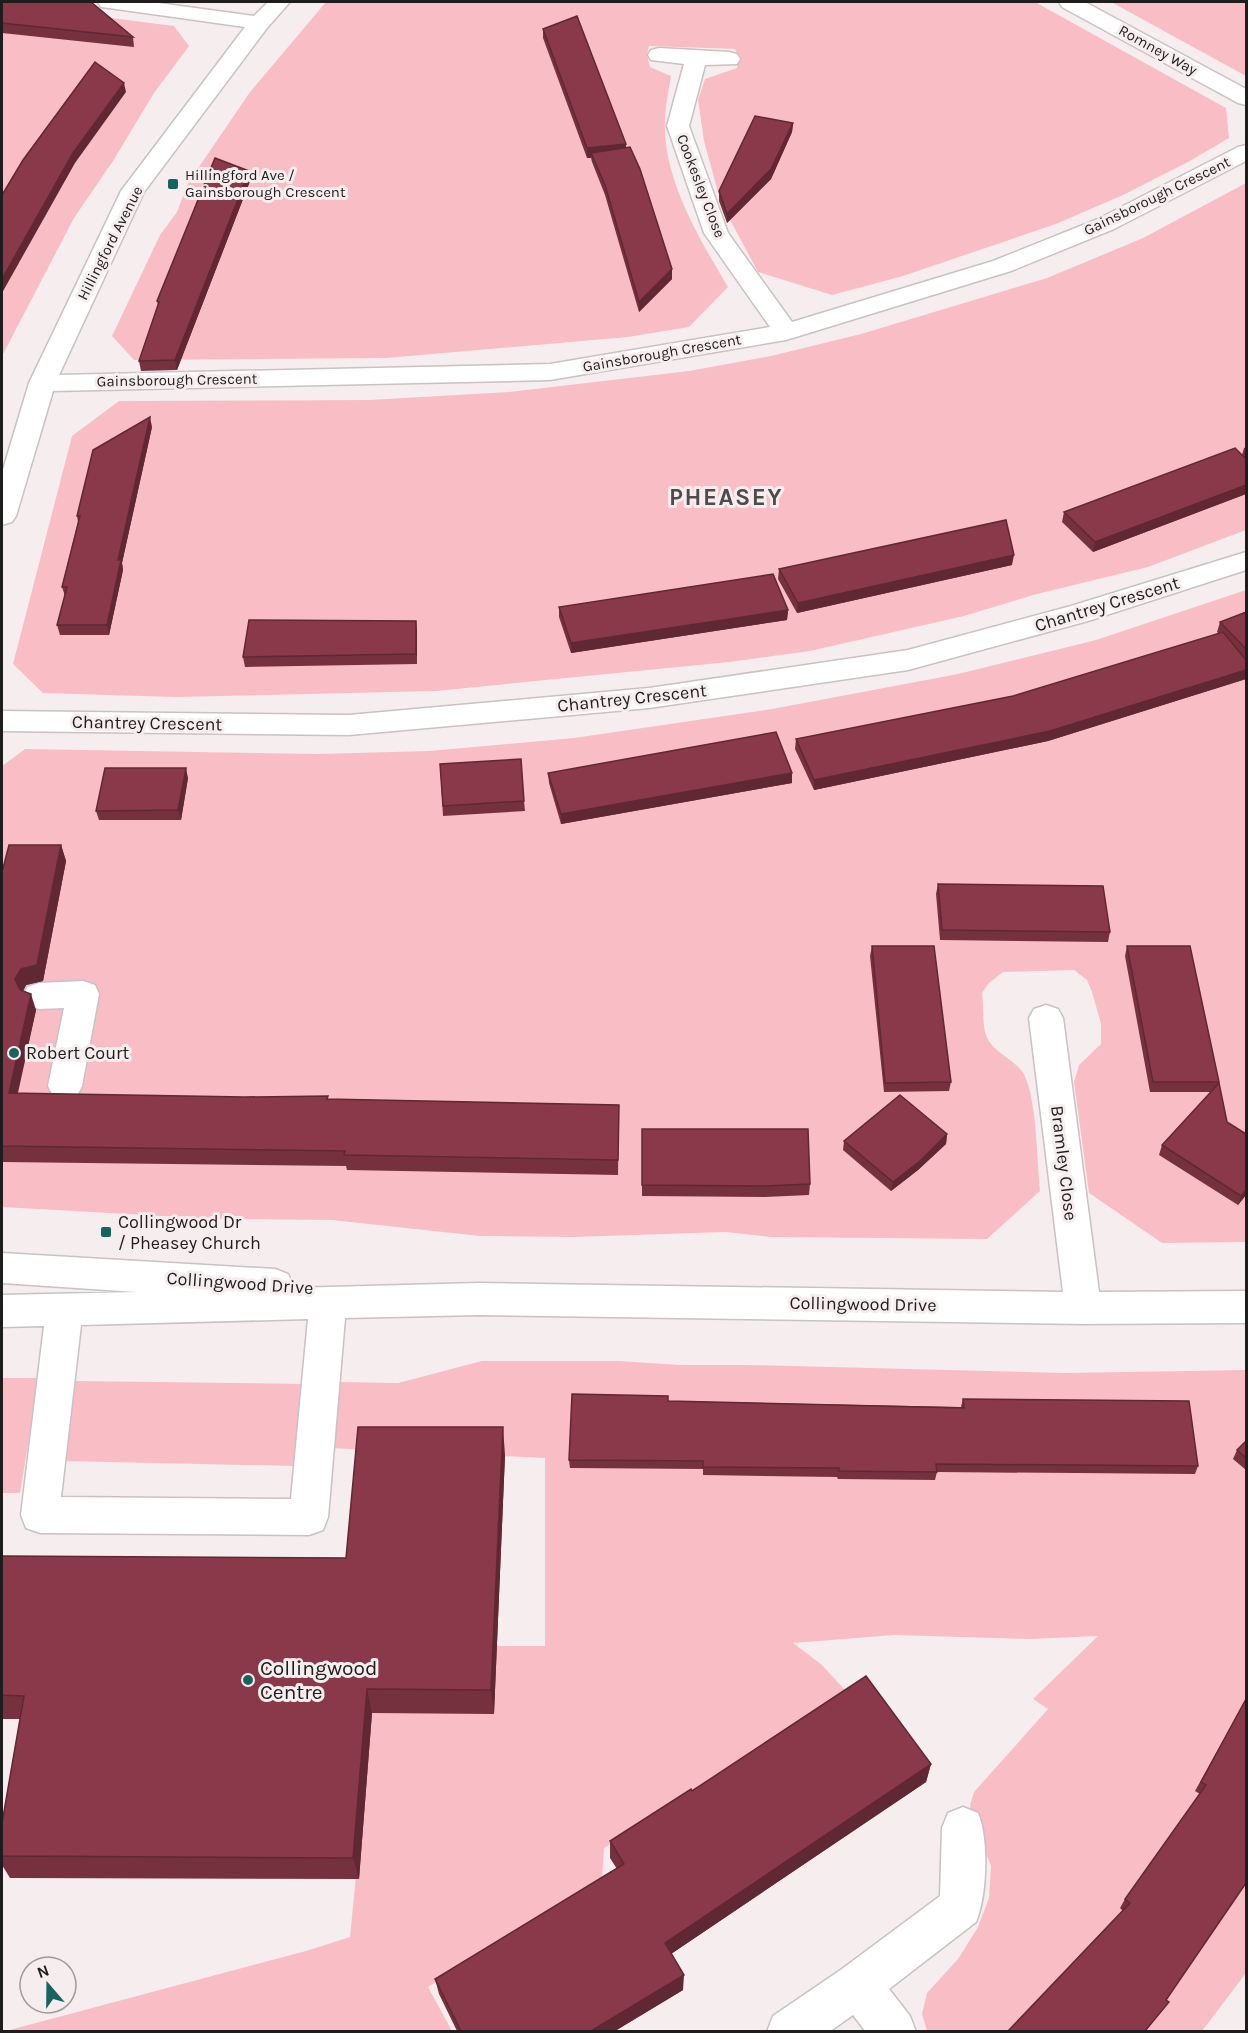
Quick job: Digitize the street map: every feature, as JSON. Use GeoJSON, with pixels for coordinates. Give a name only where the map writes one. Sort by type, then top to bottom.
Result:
{"type":"FeatureCollection","features":[{"type":"Feature","properties":{"kind":"street"},"geometry":{"type":"LineString","coordinates":[[109,2],[259,23]]}},
{"type":"Feature","properties":{"kind":"street","name":"Hillingford Avenue"},"geometry":{"type":"LineString","coordinates":[[2,516],[42,383],[133,191],[259,23],[279,2]]}},
{"type":"Feature","properties":{"kind":"street","name":"Romney Way"},"geometry":{"type":"LineString","coordinates":[[1070,2],[1246,98]]}},
{"type":"Feature","properties":{"kind":"street"},"geometry":{"type":"LineString","coordinates":[[659,55],[729,59]]}},
{"type":"Feature","properties":{"kind":"street","name":"Cookesley Close"},"geometry":{"type":"LineString","coordinates":[[696,58],[678,126],[716,233],[786,332]]}},
{"type":"Feature","properties":{"kind":"street","name":"Gainsborough Crescent"},"geometry":{"type":"LineString","coordinates":[[42,383],[550,372],[786,332],[1002,266],[1106,224],[1246,152]]}},
{"type":"Feature","properties":{"kind":"street","name":"Chantrey Crescent"},"geometry":{"type":"LineString","coordinates":[[2,721],[349,726],[649,698],[908,660],[1078,614],[1246,561]]}},
{"type":"Feature","properties":{"kind":"street"},"geometry":{"type":"LineString","coordinates":[[39,996],[83,994],[65,1086]]}},
{"type":"Feature","properties":{"kind":"street","name":"Bramley Close"},"geometry":{"type":"LineString","coordinates":[[1046,1018],[1083,1308]]}},
{"type":"Feature","properties":{"kind":"street","name":"Collingwood Drive"},"geometry":{"type":"LineString","coordinates":[[2,1268],[479,1299]]}},
{"type":"Feature","properties":{"kind":"street","name":"Collingwood Drive"},"geometry":{"type":"LineString","coordinates":[[2,1311],[479,1299],[1083,1308],[1246,1307]]}},
{"type":"Feature","properties":{"kind":"street"},"geometry":{"type":"LineString","coordinates":[[64,1310],[40,1515],[309,1517],[328,1303]]}},
{"type":"Feature","properties":{"kind":"street"},"geometry":{"type":"LineString","coordinates":[[789,2031],[858,1985],[961,1907],[963,1828]]}},
{"type":"Feature","properties":{"kind":"street"},"geometry":{"type":"LineString","coordinates":[[858,1985],[894,2031]]}},
{"type":"Feature","properties":{"kind":"shaded area"},"geometry":{"type":"Polygon","coordinates":[[[326,2],[1035,2],[1226,108],[1229,138],[1123,195],[1056,224],[903,276],[832,295],[758,272],[721,203],[704,141],[698,100],[705,79],[737,68],[738,56],[735,49],[649,46],[647,55],[650,67],[671,76],[665,124],[667,152],[672,172],[687,212],[728,287],[689,327],[628,337],[386,358],[134,360],[112,336],[160,235],[177,212],[188,183],[250,92],[326,2]]]}},
{"type":"Feature","properties":{"kind":"shaded area"},"geometry":{"type":"Polygon","coordinates":[[[1111,2],[1246,2],[1246,76],[1111,2]]]}},
{"type":"Feature","properties":{"kind":"shaded area"},"geometry":{"type":"Polygon","coordinates":[[[2,4],[174,26],[189,46],[154,93],[113,161],[74,218],[2,356],[2,4]]]}},
{"type":"Feature","properties":{"kind":"shaded area"},"geometry":{"type":"Polygon","coordinates":[[[1246,183],[1246,530],[1148,567],[1037,594],[964,616],[810,651],[729,662],[436,691],[176,697],[43,693],[13,664],[72,436],[119,401],[369,400],[509,392],[689,371],[771,356],[861,334],[1047,278],[1143,238],[1246,183]]]}},
{"type":"Feature","properties":{"kind":"shaded area"},"geometry":{"type":"Polygon","coordinates":[[[1246,590],[1246,1242],[1162,1243],[1089,1193],[1074,1082],[1079,1065],[1101,1044],[1101,1024],[1087,980],[1074,970],[1003,972],[989,983],[982,993],[984,1025],[989,1042],[1018,1066],[1023,1072],[1030,1091],[1040,1191],[987,1239],[771,1237],[726,1232],[574,1237],[480,1236],[332,1220],[215,1219],[2,1207],[2,766],[25,749],[318,754],[429,751],[574,738],[772,709],[958,674],[1096,640],[1246,590]]]}},
{"type":"Feature","properties":{"kind":"shaded area"},"geometry":{"type":"Polygon","coordinates":[[[482,1361],[618,1361],[681,1365],[1066,1373],[1246,1370],[1246,1973],[1202,2031],[927,2031],[922,2014],[927,1993],[958,1959],[978,1927],[989,1898],[991,1866],[972,1820],[970,1805],[974,1792],[1048,1709],[1033,1699],[1098,1636],[1029,1639],[894,1635],[793,1643],[822,1665],[854,1700],[604,1848],[602,1879],[428,1987],[452,2031],[2,2032],[66,2015],[78,2015],[78,2012],[306,1951],[350,1937],[372,1713],[497,1646],[545,1646],[545,1458],[329,1448],[339,1382],[398,1383],[482,1361]]]}},
{"type":"Feature","properties":{"kind":"shaded area"},"geometry":{"type":"Polygon","coordinates":[[[2,1378],[39,1378],[20,1493],[2,1493],[2,1378]]]}},
{"type":"Feature","properties":{"kind":"shaded area"},"geometry":{"type":"Polygon","coordinates":[[[75,1381],[305,1384],[296,1466],[62,1461],[75,1381]]]}},
{"type":"Feature","properties":{"kind":"building"},"geometry":{"type":"Polygon","coordinates":[[[2,2],[91,2],[133,37],[2,23],[2,2]]]}},
{"type":"Feature","properties":{"kind":"building"},"geometry":{"type":"Polygon","coordinates":[[[577,16],[626,144],[587,148],[543,29],[577,16]]]}},
{"type":"Feature","properties":{"kind":"building"},"geometry":{"type":"Polygon","coordinates":[[[95,62],[124,83],[73,153],[2,279],[2,195],[23,160],[95,62]]]}},
{"type":"Feature","properties":{"kind":"building"},"geometry":{"type":"Polygon","coordinates":[[[755,116],[793,123],[771,169],[727,214],[719,191],[755,116]]]}},
{"type":"Feature","properties":{"kind":"building"},"geometry":{"type":"Polygon","coordinates":[[[630,147],[640,169],[672,269],[639,302],[605,185],[591,153],[630,147]]]}},
{"type":"Feature","properties":{"kind":"building"},"geometry":{"type":"Polygon","coordinates":[[[215,158],[249,171],[175,360],[139,361],[159,302],[157,301],[215,158]]]}},
{"type":"Feature","properties":{"kind":"building"},"geometry":{"type":"Polygon","coordinates":[[[150,417],[118,560],[121,560],[107,625],[57,625],[67,587],[62,587],[80,516],[77,516],[93,450],[150,417]]]}},
{"type":"Feature","properties":{"kind":"building"},"geometry":{"type":"Polygon","coordinates":[[[1235,448],[1246,459],[1246,485],[1095,542],[1064,512],[1235,448]]]}},
{"type":"Feature","properties":{"kind":"building"},"geometry":{"type":"Polygon","coordinates":[[[1006,520],[1014,555],[798,603],[779,569],[1006,520]]]}},
{"type":"Feature","properties":{"kind":"building"},"geometry":{"type":"Polygon","coordinates":[[[773,574],[788,610],[571,643],[559,607],[773,574]]]}},
{"type":"Feature","properties":{"kind":"building"},"geometry":{"type":"Polygon","coordinates":[[[1246,612],[1246,649],[1220,622],[1246,612]]]}},
{"type":"Feature","properties":{"kind":"building"},"geometry":{"type":"Polygon","coordinates":[[[249,620],[416,621],[416,654],[243,657],[249,620]]]}},
{"type":"Feature","properties":{"kind":"building"},"geometry":{"type":"Polygon","coordinates":[[[1223,632],[1246,660],[1246,670],[1050,731],[814,780],[796,739],[1013,696],[1223,632]]]}},
{"type":"Feature","properties":{"kind":"building"},"geometry":{"type":"Polygon","coordinates":[[[776,732],[792,773],[561,814],[548,773],[776,732]]]}},
{"type":"Feature","properties":{"kind":"building"},"geometry":{"type":"Polygon","coordinates":[[[521,759],[524,801],[443,806],[440,764],[521,759]]]}},
{"type":"Feature","properties":{"kind":"building"},"geometry":{"type":"Polygon","coordinates":[[[105,768],[186,768],[178,810],[96,811],[105,768]]]}},
{"type":"Feature","properties":{"kind":"building"},"geometry":{"type":"Polygon","coordinates":[[[9,845],[61,845],[37,965],[21,969],[15,979],[20,990],[31,994],[9,1093],[328,1096],[327,1099],[619,1105],[618,1160],[344,1155],[345,1151],[2,1146],[2,872],[9,845]]]}},
{"type":"Feature","properties":{"kind":"building"},"geometry":{"type":"Polygon","coordinates":[[[938,884],[1103,886],[1110,932],[942,930],[938,884]]]}},
{"type":"Feature","properties":{"kind":"building"},"geometry":{"type":"Polygon","coordinates":[[[872,946],[934,946],[951,1082],[885,1083],[872,946]]]}},
{"type":"Feature","properties":{"kind":"building"},"geometry":{"type":"Polygon","coordinates":[[[1127,946],[1190,946],[1219,1082],[1153,1082],[1127,946]]]}},
{"type":"Feature","properties":{"kind":"building"},"geometry":{"type":"Polygon","coordinates":[[[1219,1083],[1227,1122],[1246,1134],[1246,1190],[1241,1196],[1162,1145],[1219,1083]]]}},
{"type":"Feature","properties":{"kind":"building"},"geometry":{"type":"Polygon","coordinates":[[[900,1095],[947,1134],[920,1161],[893,1182],[844,1141],[900,1095]]]}},
{"type":"Feature","properties":{"kind":"building"},"geometry":{"type":"Polygon","coordinates":[[[642,1129],[808,1129],[810,1184],[642,1185],[642,1129]]]}},
{"type":"Feature","properties":{"kind":"building"},"geometry":{"type":"Polygon","coordinates":[[[572,1394],[668,1396],[668,1401],[964,1408],[963,1399],[1189,1401],[1198,1466],[936,1464],[937,1472],[839,1471],[839,1468],[703,1467],[703,1461],[569,1460],[572,1394]]]}},
{"type":"Feature","properties":{"kind":"building","name":"Collingwood Centre"},"geometry":{"type":"Polygon","coordinates":[[[358,1427],[503,1427],[491,1690],[367,1689],[353,1858],[2,1856],[2,1823],[24,1696],[2,1695],[2,1556],[346,1558],[358,1427]]]}},
{"type":"Feature","properties":{"kind":"building"},"geometry":{"type":"Polygon","coordinates":[[[1246,1441],[1246,1458],[1237,1450],[1246,1441]]]}},
{"type":"Feature","properties":{"kind":"building"},"geometry":{"type":"Polygon","coordinates":[[[866,1676],[931,1764],[665,1943],[684,1975],[591,2031],[461,2031],[435,1979],[624,1864],[610,1841],[691,1789],[692,1791],[866,1676]]]}},
{"type":"Feature","properties":{"kind":"building"},"geometry":{"type":"Polygon","coordinates":[[[1246,1699],[1246,1883],[1166,2000],[1169,2002],[1145,2031],[1008,2031],[1130,1903],[1125,1899],[1206,1785],[1201,1782],[1246,1699]]]}},
{"type":"Feature","properties":{"kind":"place","name":"Hillingford Ave / Gainsborough Crescent"},"geometry":{"type":"Point","coordinates":[173,184]}},
{"type":"Feature","properties":{"kind":"place","name":"Robert Court"},"geometry":{"type":"Point","coordinates":[14,1053]}},
{"type":"Feature","properties":{"kind":"place","name":"Collingwood Dr / Pheasey Church"},"geometry":{"type":"Point","coordinates":[106,1232]}},
{"type":"Feature","properties":{"kind":"place","name":"Collingwood Centre"},"geometry":{"type":"Point","coordinates":[248,1680]}},
{"type":"Feature","properties":{"kind":"district","name":"PHEASEY"},"geometry":{"type":"Point","coordinates":[726,497]}}]}
